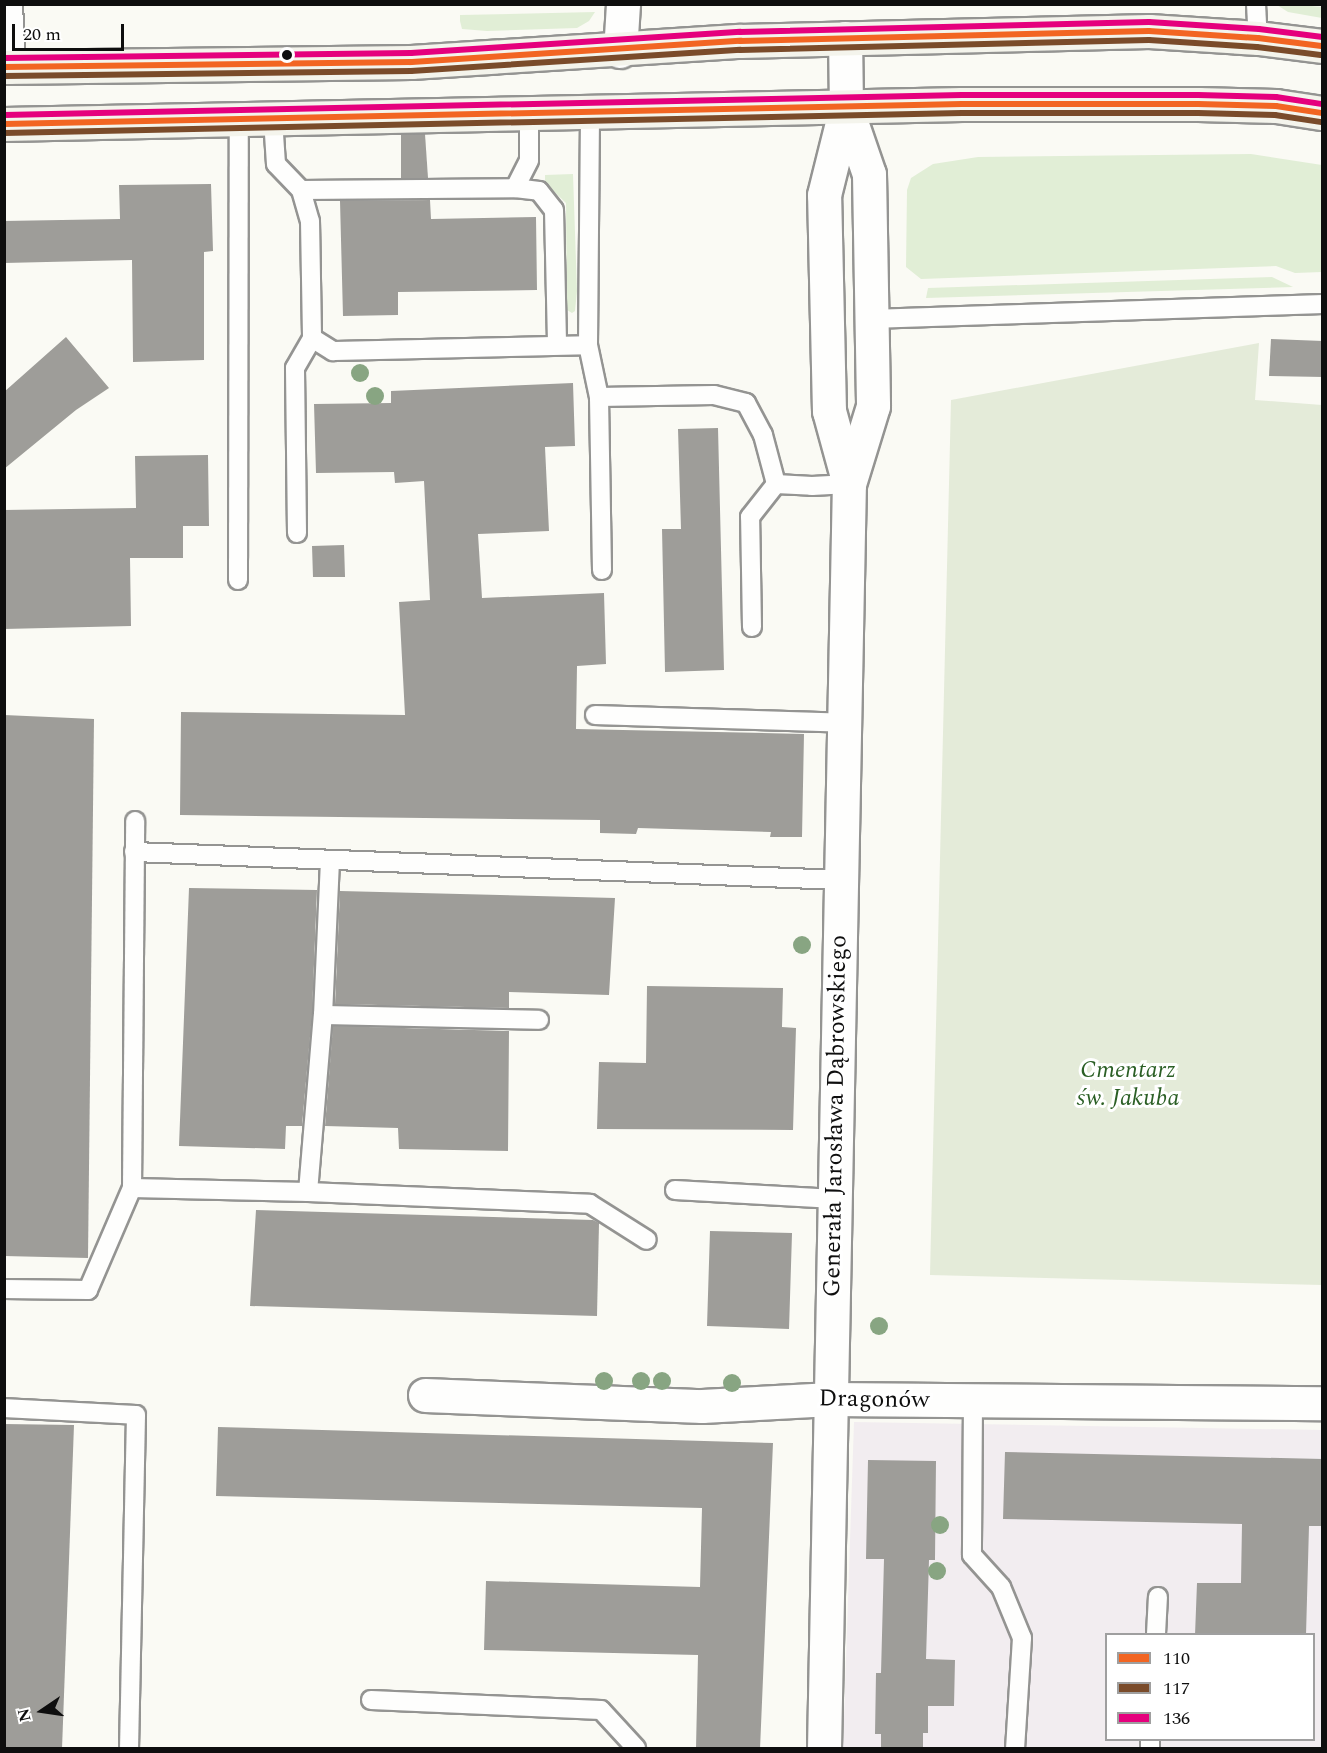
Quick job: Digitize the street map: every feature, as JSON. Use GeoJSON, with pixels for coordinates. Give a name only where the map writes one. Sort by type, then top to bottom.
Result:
{"type":"FeatureCollection","features":[{"type":"Feature","properties":{"kind":"main road"},"geometry":{"type":"LineString","coordinates":[[7,67],[214,67],[411,62],[620,51],[740,41],[1149,31],[1258,38],[1323,46]]}},
{"type":"Feature","properties":{"kind":"main road"},"geometry":{"type":"LineString","coordinates":[[4,124],[962,104],[1198,104],[1276,106],[1323,113]]}},
{"type":"Feature","properties":{"kind":"street"},"geometry":{"type":"LineString","coordinates":[[5,4],[7,67]]}},
{"type":"Feature","properties":{"kind":"street"},"geometry":{"type":"LineString","coordinates":[[620,51],[623,4]]}},
{"type":"Feature","properties":{"kind":"street","name":"Generała Jarosława Dąbrowskiego"},"geometry":{"type":"LineString","coordinates":[[844,38],[846,107],[824,195],[829,411],[849,484]]}},
{"type":"Feature","properties":{"kind":"street","name":"Generała Jarosława Dąbrowskiego"},"geometry":{"type":"LineString","coordinates":[[824,1749],[849,484],[873,406],[869,174],[846,107]]}},
{"type":"Feature","properties":{"kind":"street","name":"Dragonów"},"geometry":{"type":"LineString","coordinates":[[426,1395],[702,1406],[831,1399],[1323,1403]]}},
{"type":"Feature","properties":{"kind":"lane"},"geometry":{"type":"LineString","coordinates":[[1256,4],[1258,38]]}},
{"type":"Feature","properties":{"kind":"lane"},"geometry":{"type":"LineString","coordinates":[[590,112],[588,345],[599,397],[602,570]]}},
{"type":"Feature","properties":{"kind":"lane"},"geometry":{"type":"LineString","coordinates":[[515,188],[529,160],[529,113]]}},
{"type":"Feature","properties":{"kind":"lane"},"geometry":{"type":"LineString","coordinates":[[273,119],[276,164],[301,190],[310,221],[312,338],[295,368],[297,533]]}},
{"type":"Feature","properties":{"kind":"lane"},"geometry":{"type":"LineString","coordinates":[[238,579],[239,120]]}},
{"type":"Feature","properties":{"kind":"lane"},"geometry":{"type":"LineString","coordinates":[[301,190],[515,188],[539,191],[554,210],[557,345]]}},
{"type":"Feature","properties":{"kind":"lane"},"geometry":{"type":"LineString","coordinates":[[872,319],[1323,304]]}},
{"type":"Feature","properties":{"kind":"lane"},"geometry":{"type":"LineString","coordinates":[[312,338],[333,351],[588,345]]}},
{"type":"Feature","properties":{"kind":"lane"},"geometry":{"type":"LineString","coordinates":[[599,397],[714,395],[746,403],[763,435],[776,484]]}},
{"type":"Feature","properties":{"kind":"lane"},"geometry":{"type":"LineString","coordinates":[[776,484],[849,484]]}},
{"type":"Feature","properties":{"kind":"lane"},"geometry":{"type":"LineString","coordinates":[[752,627],[750,517],[776,484]]}},
{"type":"Feature","properties":{"kind":"lane"},"geometry":{"type":"LineString","coordinates":[[596,715],[844,723]]}},
{"type":"Feature","properties":{"kind":"lane"},"geometry":{"type":"LineString","coordinates":[[4,1289],[88,1290],[132,1188],[135,821]]}},
{"type":"Feature","properties":{"kind":"lane"},"geometry":{"type":"LineString","coordinates":[[134,852],[841,880]]}},
{"type":"Feature","properties":{"kind":"lane"},"geometry":{"type":"LineString","coordinates":[[308,1192],[323,1015],[330,860]]}},
{"type":"Feature","properties":{"kind":"lane"},"geometry":{"type":"LineString","coordinates":[[323,1015],[539,1020]]}},
{"type":"Feature","properties":{"kind":"lane"},"geometry":{"type":"LineString","coordinates":[[132,1188],[308,1192],[590,1204],[647,1240]]}},
{"type":"Feature","properties":{"kind":"lane"},"geometry":{"type":"LineString","coordinates":[[675,1190],[835,1199]]}},
{"type":"Feature","properties":{"kind":"lane"},"geometry":{"type":"LineString","coordinates":[[973,1401],[972,1555],[1001,1587],[1022,1638],[1015,1749]]}},
{"type":"Feature","properties":{"kind":"lane"},"geometry":{"type":"LineString","coordinates":[[4,1408],[136,1415],[129,1749]]}},
{"type":"Feature","properties":{"kind":"lane"},"geometry":{"type":"LineString","coordinates":[[1156,1633],[1158,1597]]}},
{"type":"Feature","properties":{"kind":"lane"},"geometry":{"type":"LineString","coordinates":[[371,1700],[601,1710],[636,1749]]}},
{"type":"Feature","properties":{"kind":"shaded area"},"geometry":{"type":"Polygon","coordinates":[[[854,1422],[1322,1430],[1322,1748],[843,1748],[854,1422]]]}},
{"type":"Feature","properties":{"kind":"green space"},"geometry":{"type":"Polygon","coordinates":[[[1277,5],[1322,7],[1322,18],[1288,12],[1277,5]]]}},
{"type":"Feature","properties":{"kind":"green space"},"geometry":{"type":"Polygon","coordinates":[[[595,12],[589,21],[577,28],[487,31],[462,29],[460,21],[460,15],[595,12]]]}},
{"type":"Feature","properties":{"kind":"green space"},"geometry":{"type":"Polygon","coordinates":[[[1251,154],[1322,165],[1322,272],[1295,273],[1276,266],[921,279],[906,267],[907,190],[911,178],[933,164],[978,157],[1251,154]]]}},
{"type":"Feature","properties":{"kind":"green space"},"geometry":{"type":"Polygon","coordinates":[[[573,174],[577,291],[575,311],[572,313],[567,310],[566,203],[545,183],[545,175],[573,174]]]}},
{"type":"Feature","properties":{"kind":"green space"},"geometry":{"type":"Polygon","coordinates":[[[1272,277],[1293,287],[926,298],[928,288],[1272,277]]]}},
{"type":"Feature","properties":{"kind":"green space","name":"Cmentarz św. Jakuba"},"geometry":{"type":"Polygon","coordinates":[[[1259,343],[1255,400],[1322,405],[1322,1285],[930,1275],[951,400],[1259,343]]]}},
{"type":"Feature","properties":{"kind":"building"},"geometry":{"type":"Polygon","coordinates":[[[401,134],[425,134],[428,178],[401,178],[401,134]]]}},
{"type":"Feature","properties":{"kind":"building"},"geometry":{"type":"Polygon","coordinates":[[[211,184],[213,251],[204,252],[204,360],[133,362],[132,260],[4,263],[4,221],[120,219],[119,185],[211,184]]]}},
{"type":"Feature","properties":{"kind":"building"},"geometry":{"type":"Polygon","coordinates":[[[430,200],[431,219],[536,217],[537,290],[398,292],[398,315],[343,316],[340,201],[430,200]]]}},
{"type":"Feature","properties":{"kind":"building"},"geometry":{"type":"Polygon","coordinates":[[[66,337],[109,388],[76,410],[4,469],[4,392],[66,337]]]}},
{"type":"Feature","properties":{"kind":"building"},"geometry":{"type":"Polygon","coordinates":[[[1271,339],[1323,341],[1323,377],[1269,376],[1271,339]]]}},
{"type":"Feature","properties":{"kind":"building"},"geometry":{"type":"Polygon","coordinates":[[[573,383],[575,446],[545,447],[549,531],[478,534],[482,598],[604,593],[606,664],[577,666],[576,729],[804,734],[802,837],[770,837],[771,832],[638,828],[636,834],[600,833],[600,820],[180,815],[181,712],[405,715],[399,602],[430,600],[424,481],[395,483],[394,472],[316,473],[314,404],[391,403],[391,391],[573,383]]]}},
{"type":"Feature","properties":{"kind":"building"},"geometry":{"type":"Polygon","coordinates":[[[718,428],[724,670],[665,672],[662,529],[681,529],[678,429],[718,428]]]}},
{"type":"Feature","properties":{"kind":"building"},"geometry":{"type":"Polygon","coordinates":[[[208,455],[209,526],[183,526],[183,558],[130,558],[131,626],[4,629],[4,510],[136,508],[135,456],[208,455]]]}},
{"type":"Feature","properties":{"kind":"building"},"geometry":{"type":"Polygon","coordinates":[[[344,545],[345,577],[313,577],[312,546],[344,545]]]}},
{"type":"Feature","properties":{"kind":"building"},"geometry":{"type":"Polygon","coordinates":[[[4,715],[94,719],[88,1258],[4,1256],[4,715]]]}},
{"type":"Feature","properties":{"kind":"building"},"geometry":{"type":"Polygon","coordinates":[[[189,888],[317,890],[312,1014],[302,1126],[286,1126],[285,1149],[179,1146],[189,888]]]}},
{"type":"Feature","properties":{"kind":"building"},"geometry":{"type":"Polygon","coordinates":[[[340,891],[615,898],[609,995],[509,992],[509,1008],[335,1004],[340,891]]]}},
{"type":"Feature","properties":{"kind":"building"},"geometry":{"type":"Polygon","coordinates":[[[647,986],[783,988],[782,1027],[796,1028],[793,1130],[597,1129],[599,1062],[646,1063],[647,986]]]}},
{"type":"Feature","properties":{"kind":"building"},"geometry":{"type":"Polygon","coordinates":[[[333,1026],[509,1031],[508,1151],[399,1149],[398,1128],[325,1126],[333,1026]]]}},
{"type":"Feature","properties":{"kind":"building"},"geometry":{"type":"Polygon","coordinates":[[[256,1210],[593,1220],[599,1223],[597,1316],[250,1306],[256,1210]]]}},
{"type":"Feature","properties":{"kind":"building"},"geometry":{"type":"Polygon","coordinates":[[[710,1231],[792,1233],[789,1329],[707,1326],[710,1231]]]}},
{"type":"Feature","properties":{"kind":"building"},"geometry":{"type":"Polygon","coordinates":[[[4,1424],[74,1425],[62,1749],[4,1749],[4,1424]]]}},
{"type":"Feature","properties":{"kind":"building"},"geometry":{"type":"Polygon","coordinates":[[[218,1427],[773,1443],[760,1749],[696,1748],[698,1655],[484,1650],[486,1581],[700,1587],[702,1508],[216,1496],[218,1427]]]}},
{"type":"Feature","properties":{"kind":"building"},"geometry":{"type":"Polygon","coordinates":[[[1005,1452],[1323,1459],[1323,1526],[1309,1526],[1306,1633],[1195,1633],[1197,1583],[1241,1583],[1242,1524],[1003,1519],[1005,1452]]]}},
{"type":"Feature","properties":{"kind":"building"},"geometry":{"type":"Polygon","coordinates":[[[868,1460],[936,1461],[935,1560],[929,1560],[926,1659],[955,1660],[954,1706],[928,1706],[928,1733],[923,1733],[923,1749],[881,1749],[881,1734],[875,1734],[876,1673],[881,1673],[884,1559],[866,1559],[868,1460]]]}},
{"type":"Feature","properties":{"kind":"transit line","name":"136"},"geometry":{"type":"LineString","coordinates":[[4,58],[411,53],[740,32],[1149,22],[1259,29],[1322,37]]}},
{"type":"Feature","properties":{"kind":"transit line","name":"110"},"geometry":{"type":"LineString","coordinates":[[4,67],[411,62],[740,41],[1149,31],[1258,38],[1322,46]]}},
{"type":"Feature","properties":{"kind":"transit line","name":"117"},"geometry":{"type":"LineString","coordinates":[[4,76],[411,71],[740,50],[1149,40],[1257,47],[1321,55]]}},
{"type":"Feature","properties":{"kind":"transit line","name":"136"},"geometry":{"type":"LineString","coordinates":[[4,115],[962,95],[1198,95],[1276,97],[1322,104]]}},
{"type":"Feature","properties":{"kind":"transit line","name":"110"},"geometry":{"type":"LineString","coordinates":[[4,124],[962,104],[1198,104],[1276,106],[1322,113]]}},
{"type":"Feature","properties":{"kind":"transit line","name":"117"},"geometry":{"type":"LineString","coordinates":[[4,133],[962,113],[1198,113],[1275,115],[1321,122]]}}]}
